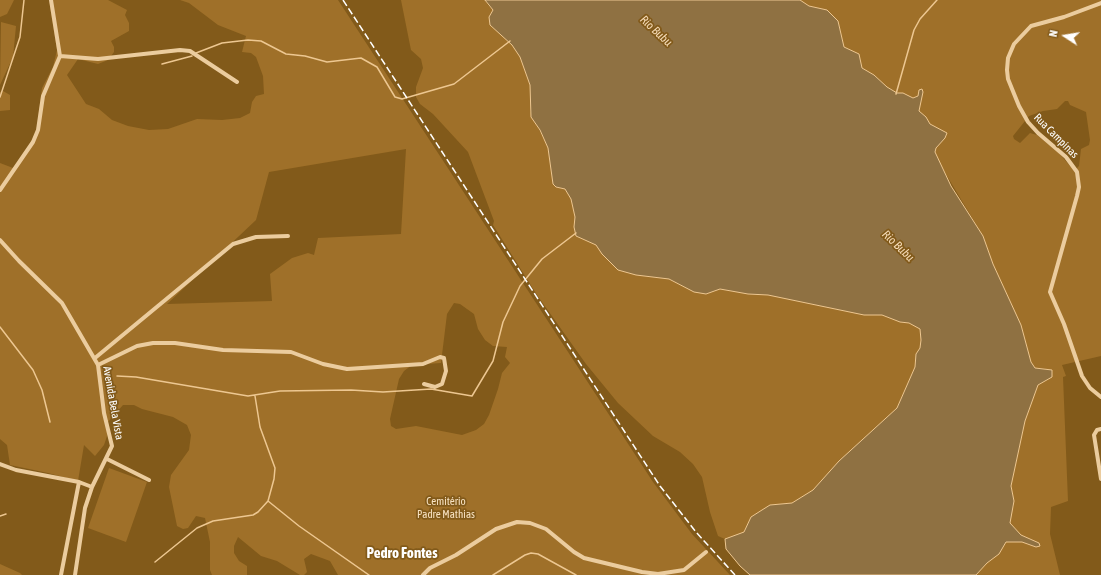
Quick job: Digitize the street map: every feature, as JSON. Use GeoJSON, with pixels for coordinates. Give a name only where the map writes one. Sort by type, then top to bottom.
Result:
{"type":"FeatureCollection","features":[{"type":"Feature","properties":{"kind":"street"},"geometry":{"type":"LineString","coordinates":[[0,190],[33,142],[38,130],[43,96],[60,56],[51,0]]}},
{"type":"Feature","properties":{"kind":"street","name":"Rua Campinas"},"geometry":{"type":"LineString","coordinates":[[1101,3],[1064,17],[1031,26],[1014,44],[1008,58],[1007,70],[1016,99],[1028,122],[1066,157],[1077,172],[1079,187],[1077,196],[1050,292],[1064,324],[1082,376],[1090,388],[1101,397]]}},
{"type":"Feature","properties":{"kind":"street"},"geometry":{"type":"LineString","coordinates":[[60,56],[98,59],[180,50],[190,51],[237,82]]}},
{"type":"Feature","properties":{"kind":"street"},"geometry":{"type":"LineString","coordinates":[[95,358],[233,244],[256,237],[288,236]]}},
{"type":"Feature","properties":{"kind":"street","name":"Avenida Bela Vista"},"geometry":{"type":"LineString","coordinates":[[0,240],[62,303],[98,365],[104,413],[112,443],[107,459],[92,487],[83,517],[74,575]]}},
{"type":"Feature","properties":{"kind":"street"},"geometry":{"type":"LineString","coordinates":[[98,365],[137,346],[153,343],[175,343],[223,350],[291,352],[323,364],[347,369],[423,364],[440,357],[444,358],[446,371],[442,384],[435,387],[424,384]]}},
{"type":"Feature","properties":{"kind":"street"},"geometry":{"type":"LineString","coordinates":[[1100,429],[1094,435],[1101,479]]}},
{"type":"Feature","properties":{"kind":"street"},"geometry":{"type":"LineString","coordinates":[[107,459],[149,480]]}},
{"type":"Feature","properties":{"kind":"street"},"geometry":{"type":"LineString","coordinates":[[0,464],[16,470],[79,482],[92,487]]}},
{"type":"Feature","properties":{"kind":"street"},"geometry":{"type":"LineString","coordinates":[[61,575],[79,482]]}},
{"type":"Feature","properties":{"kind":"street"},"geometry":{"type":"LineString","coordinates":[[423,575],[430,568],[456,555],[496,529],[517,522],[530,523],[546,529],[574,552],[584,558],[642,572],[658,574],[684,570],[706,552]]}},
{"type":"Feature","properties":{"kind":"green space"},"geometry":{"type":"Polygon","coordinates":[[[0,0],[14,0],[7,14],[0,17],[0,0]]]}},
{"type":"Feature","properties":{"kind":"green space","name":"Cemitério Padre Mathias"},"geometry":{"type":"Polygon","coordinates":[[[49,0],[108,0],[127,10],[125,15],[129,23],[129,31],[111,41],[114,47],[114,52],[108,60],[98,64],[78,59],[67,75],[86,104],[99,109],[112,120],[128,126],[149,130],[168,129],[197,119],[222,120],[240,118],[250,113],[252,102],[256,96],[264,94],[263,76],[256,57],[251,53],[242,52],[246,36],[218,25],[189,3],[180,0],[338,0],[653,482],[692,534],[730,575],[338,575],[330,561],[311,554],[304,559],[307,572],[304,575],[300,575],[277,561],[261,556],[238,537],[234,546],[234,553],[239,561],[247,566],[247,575],[212,575],[210,570],[210,542],[205,518],[196,516],[188,528],[183,529],[177,526],[169,487],[171,475],[189,450],[191,435],[187,425],[173,417],[142,409],[134,405],[123,405],[107,423],[107,436],[104,445],[95,456],[84,445],[78,481],[10,465],[7,445],[0,439],[0,163],[13,168],[22,157],[36,134],[42,88],[53,67],[57,50],[49,0]],[[406,149],[269,172],[256,220],[167,304],[272,301],[270,274],[292,258],[308,253],[314,255],[318,238],[401,234],[406,149]],[[454,303],[447,314],[441,363],[412,365],[404,371],[399,379],[390,419],[391,426],[396,429],[416,426],[462,435],[476,430],[484,424],[489,415],[502,373],[510,363],[505,357],[507,347],[493,346],[485,340],[478,329],[474,314],[460,304],[454,303]]]}},
{"type":"Feature","properties":{"kind":"green space"},"geometry":{"type":"Polygon","coordinates":[[[401,0],[485,0],[493,10],[490,25],[512,45],[520,57],[532,95],[530,111],[548,148],[553,184],[556,187],[565,189],[571,199],[575,217],[574,227],[581,238],[596,245],[618,270],[636,275],[669,279],[684,287],[706,294],[720,289],[748,294],[768,295],[864,315],[882,315],[900,322],[909,323],[920,329],[922,340],[920,348],[916,354],[915,367],[897,408],[839,461],[813,490],[792,503],[771,505],[762,510],[751,517],[744,532],[739,535],[725,539],[718,536],[710,512],[702,477],[693,464],[680,452],[653,436],[618,403],[586,364],[537,295],[493,225],[494,221],[468,152],[433,114],[420,104],[416,97],[416,87],[423,68],[421,59],[411,50],[401,0]]]}},
{"type":"Feature","properties":{"kind":"green space"},"geometry":{"type":"Polygon","coordinates":[[[800,0],[1101,0],[1101,356],[1062,365],[1066,376],[1063,377],[1068,501],[1051,507],[1050,534],[1060,575],[976,575],[987,563],[999,554],[1006,542],[1022,542],[1036,547],[1040,546],[1039,543],[1021,535],[1010,523],[1010,516],[1014,505],[1011,486],[1025,421],[1038,385],[1049,379],[1046,369],[1035,368],[1031,362],[1021,325],[993,264],[983,236],[941,166],[935,152],[936,148],[942,141],[935,127],[930,124],[926,117],[919,111],[921,98],[919,92],[918,96],[913,98],[897,93],[887,87],[874,75],[862,68],[860,62],[844,47],[838,21],[827,10],[809,6],[800,0]],[[1065,101],[1057,109],[1043,111],[1029,116],[1013,136],[1014,139],[1020,143],[1030,133],[1037,135],[1059,153],[1070,166],[1076,169],[1079,166],[1081,149],[1089,145],[1090,140],[1086,112],[1070,105],[1068,101],[1065,101]]]}},
{"type":"Feature","properties":{"kind":"green space"},"geometry":{"type":"Polygon","coordinates":[[[1,22],[16,26],[13,57],[0,85],[1,22]]]}},
{"type":"Feature","properties":{"kind":"green space"},"geometry":{"type":"Polygon","coordinates":[[[3,91],[10,95],[10,110],[0,111],[0,92],[3,91]]]}},
{"type":"Feature","properties":{"kind":"green space"},"geometry":{"type":"Polygon","coordinates":[[[109,468],[147,482],[126,542],[88,528],[109,468]]]}},
{"type":"Feature","properties":{"kind":"green space"},"geometry":{"type":"Polygon","coordinates":[[[0,564],[20,573],[22,575],[0,575],[0,564]]]}},
{"type":"Feature","properties":{"kind":"water","name":"Rio Bubu"},"geometry":{"type":"Polygon","coordinates":[[[485,0],[800,0],[809,6],[827,10],[838,21],[844,47],[859,54],[862,68],[874,75],[887,87],[897,93],[903,93],[913,98],[918,96],[919,90],[922,89],[923,92],[919,111],[926,117],[930,124],[947,133],[945,138],[936,148],[935,152],[951,186],[983,236],[993,264],[1021,325],[1031,362],[1035,368],[1052,370],[1052,377],[1038,385],[1025,421],[1011,486],[1014,501],[1010,523],[1021,535],[1039,543],[1040,546],[1036,547],[1022,542],[1006,542],[999,554],[987,563],[976,575],[750,575],[740,566],[726,549],[725,539],[744,532],[751,517],[770,505],[792,503],[813,490],[839,461],[897,408],[915,367],[916,354],[920,348],[920,329],[909,323],[900,322],[882,315],[864,315],[768,295],[748,294],[720,289],[706,294],[694,292],[669,279],[636,275],[618,270],[602,254],[596,245],[576,236],[574,227],[575,217],[571,199],[565,189],[556,187],[553,184],[548,148],[540,130],[531,117],[530,85],[520,57],[512,45],[490,25],[489,17],[493,10],[485,0]]]}},
{"type":"Feature","properties":{"kind":"waterway"},"geometry":{"type":"LineString","coordinates":[[0,97],[20,37],[24,0]]}},
{"type":"Feature","properties":{"kind":"waterway"},"geometry":{"type":"LineString","coordinates":[[896,94],[914,30],[920,19],[937,0]]}},
{"type":"Feature","properties":{"kind":"waterway"},"geometry":{"type":"LineString","coordinates":[[196,53],[222,43],[248,40],[261,41],[286,54],[305,56],[327,62],[361,58],[377,67],[395,97],[402,99],[454,84],[510,41]]}},
{"type":"Feature","properties":{"kind":"waterway"},"geometry":{"type":"LineString","coordinates":[[162,64],[192,56]]}},
{"type":"Feature","properties":{"kind":"waterway"},"geometry":{"type":"LineString","coordinates":[[117,376],[136,377],[248,396],[280,391],[351,390],[383,392],[431,389],[472,396],[493,361],[503,322],[520,286],[542,259],[576,233]]}},
{"type":"Feature","properties":{"kind":"waterway"},"geometry":{"type":"LineString","coordinates":[[0,327],[33,370],[42,390],[50,422]]}},
{"type":"Feature","properties":{"kind":"waterway"},"geometry":{"type":"LineString","coordinates":[[155,562],[197,528],[213,521],[253,515],[258,512],[268,501],[274,479],[275,468],[260,427],[255,396]]}},
{"type":"Feature","properties":{"kind":"waterway"},"geometry":{"type":"LineString","coordinates":[[268,501],[299,526],[369,575]]}},
{"type":"Feature","properties":{"kind":"waterway"},"geometry":{"type":"LineString","coordinates":[[0,516],[6,514]]}},
{"type":"Feature","properties":{"kind":"waterway"},"geometry":{"type":"LineString","coordinates":[[493,575],[525,555],[531,553],[538,554],[576,575]]}},
{"type":"Feature","properties":{"kind":"railway"},"geometry":{"type":"LineString","coordinates":[[343,0],[660,486],[696,532],[735,575]]}},
{"type":"Feature","properties":{"kind":"district","name":"Pedro Fontes"},"geometry":{"type":"Point","coordinates":[402,553]}}]}
